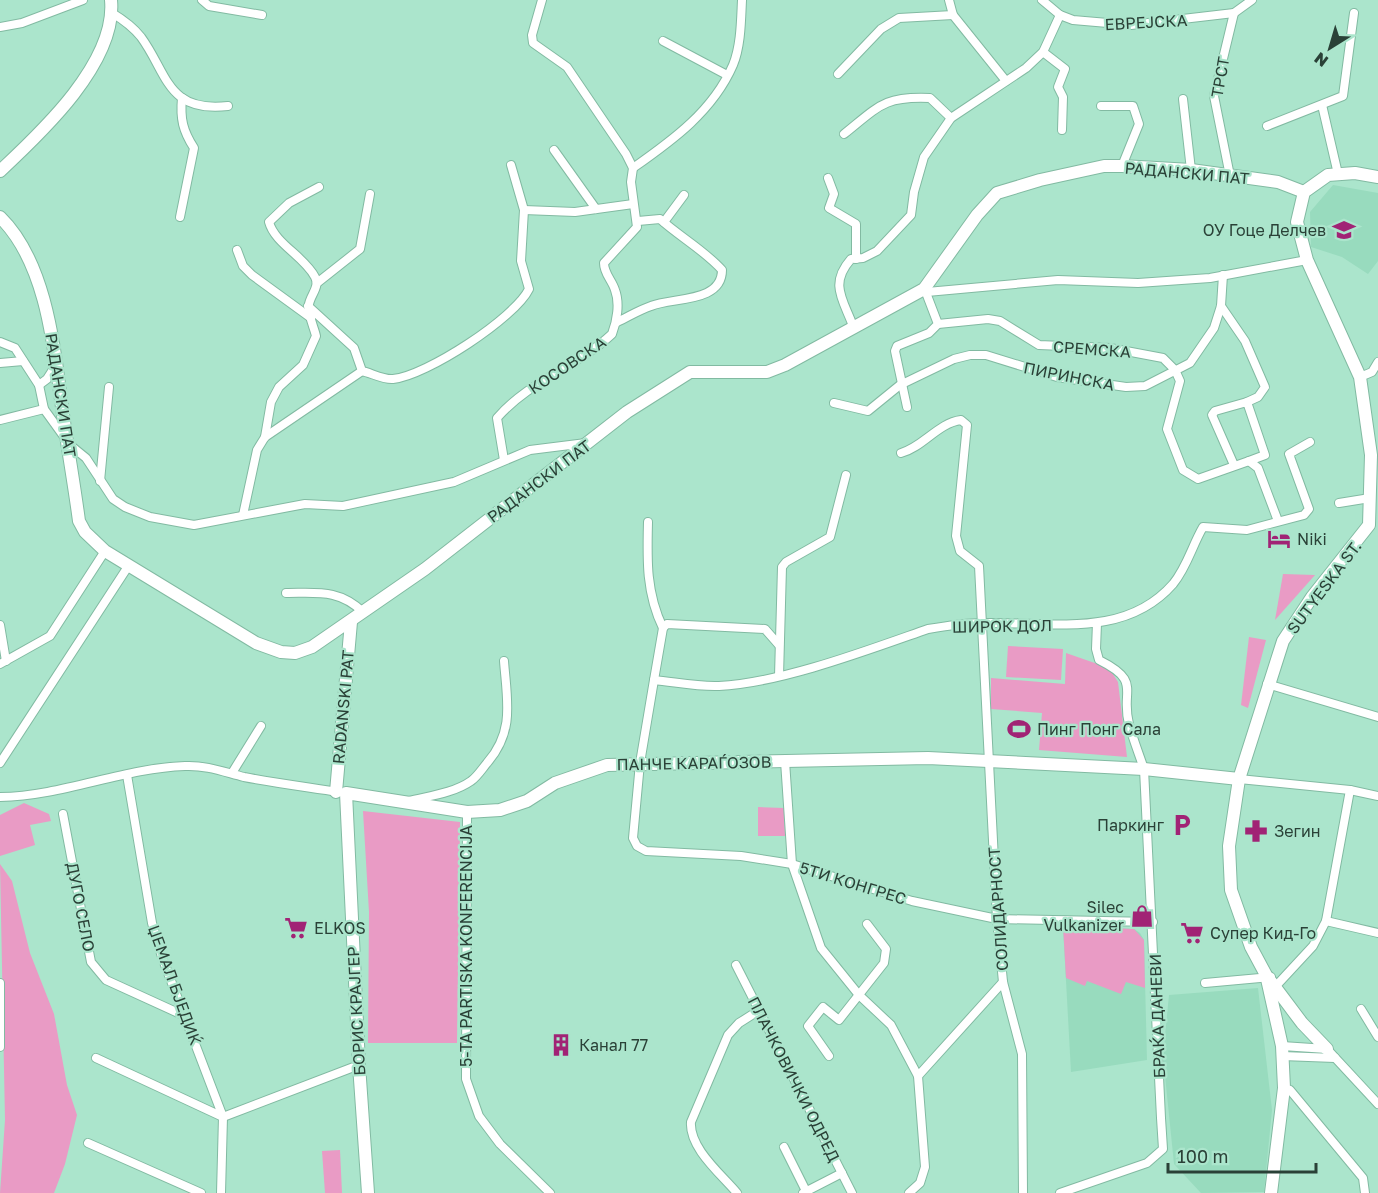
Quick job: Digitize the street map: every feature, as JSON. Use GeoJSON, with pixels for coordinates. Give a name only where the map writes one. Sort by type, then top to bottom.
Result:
{"type":"FeatureCollection","features":[{"type":"Feature","properties":{"kind":"street"},"geometry":{"type":"LineString","coordinates":[[0,27],[22,23],[83,0]]}},
{"type":"Feature","properties":{"kind":"street"},"geometry":{"type":"LineString","coordinates":[[0,171],[50,123],[92,65],[106,36],[112,13],[111,0]]}},
{"type":"Feature","properties":{"kind":"street"},"geometry":{"type":"LineString","coordinates":[[202,0],[210,6],[262,15]]}},
{"type":"Feature","properties":{"kind":"street"},"geometry":{"type":"LineString","coordinates":[[542,0],[532,35],[533,43],[567,67],[608,126],[633,168],[633,204],[638,221],[657,218],[664,222],[722,270],[721,283],[710,292],[652,306],[617,322]]}},
{"type":"Feature","properties":{"kind":"street"},"geometry":{"type":"LineString","coordinates":[[633,168],[691,124],[712,100],[734,63],[742,0]]}},
{"type":"Feature","properties":{"kind":"street"},"geometry":{"type":"LineString","coordinates":[[949,0],[953,15],[1006,81]]}},
{"type":"Feature","properties":{"kind":"street","name":"ЕВРЕЈСКА"},"geometry":{"type":"LineString","coordinates":[[1042,0],[1060,15],[1087,23],[1131,25],[1234,13],[1252,0]]}},
{"type":"Feature","properties":{"kind":"street"},"geometry":{"type":"LineString","coordinates":[[112,13],[141,38],[162,77],[182,98],[214,108],[228,106]]}},
{"type":"Feature","properties":{"kind":"street","name":"ТРСТ"},"geometry":{"type":"LineString","coordinates":[[1230,176],[1214,96],[1234,13]]}},
{"type":"Feature","properties":{"kind":"street"},"geometry":{"type":"LineString","coordinates":[[1267,126],[1343,96],[1354,13]]}},
{"type":"Feature","properties":{"kind":"street"},"geometry":{"type":"LineString","coordinates":[[838,74],[880,28],[899,18],[953,15]]}},
{"type":"Feature","properties":{"kind":"street"},"geometry":{"type":"LineString","coordinates":[[853,326],[837,284],[841,270],[851,259],[877,251],[911,215],[914,192],[924,158],[951,118],[1006,81],[1043,52],[1060,15]]}},
{"type":"Feature","properties":{"kind":"street"},"geometry":{"type":"LineString","coordinates":[[663,41],[727,75]]}},
{"type":"Feature","properties":{"kind":"street"},"geometry":{"type":"LineString","coordinates":[[1043,52],[1065,69],[1058,87],[1063,97],[1062,130]]}},
{"type":"Feature","properties":{"kind":"street"},"geometry":{"type":"LineString","coordinates":[[844,134],[884,101],[905,97],[930,98],[951,118]]}},
{"type":"Feature","properties":{"kind":"street"},"geometry":{"type":"LineString","coordinates":[[180,217],[194,148],[184,132],[181,115],[182,98]]}},
{"type":"Feature","properties":{"kind":"street"},"geometry":{"type":"LineString","coordinates":[[1183,99],[1191,170]]}},
{"type":"Feature","properties":{"kind":"street"},"geometry":{"type":"LineString","coordinates":[[1323,105],[1338,174]]}},
{"type":"Feature","properties":{"kind":"street"},"geometry":{"type":"LineString","coordinates":[[1101,106],[1133,106],[1139,124],[1122,166]]}},
{"type":"Feature","properties":{"kind":"street"},"geometry":{"type":"LineString","coordinates":[[554,150],[596,209]]}},
{"type":"Feature","properties":{"kind":"street"},"geometry":{"type":"LineString","coordinates":[[265,437],[362,371],[392,379],[425,369],[504,318],[525,298],[529,289],[521,261],[524,210],[511,165]]}},
{"type":"Feature","properties":{"kind":"street","name":"РАДАНСКИ ПАТ"},"geometry":{"type":"LineString","coordinates":[[0,216],[16,236],[35,277],[58,362],[62,407],[70,445],[79,521],[90,537],[105,551],[268,649],[295,653],[312,647],[351,622],[425,569],[627,412],[690,372],[767,372],[785,365],[853,326],[925,290],[976,215],[997,193],[1051,177],[1104,166],[1191,170],[1278,183],[1304,192]]}},
{"type":"Feature","properties":{"kind":"street"},"geometry":{"type":"LineString","coordinates":[[1304,192],[1328,175],[1355,173],[1378,177]]}},
{"type":"Feature","properties":{"kind":"street"},"geometry":{"type":"LineString","coordinates":[[828,178],[834,194],[829,208],[856,225],[856,259]]}},
{"type":"Feature","properties":{"kind":"street"},"geometry":{"type":"LineString","coordinates":[[317,283],[315,276],[297,254],[271,230],[269,222],[289,203],[319,187]]}},
{"type":"Feature","properties":{"kind":"street","name":"SUTYESKA ST."},"geometry":{"type":"LineString","coordinates":[[1304,192],[1297,222],[1307,260],[1360,377],[1371,455],[1370,498],[1374,527],[1312,597],[1283,641],[1267,684],[1239,779],[1228,846],[1231,890],[1251,947],[1266,975],[1302,1023],[1331,1054]]}},
{"type":"Feature","properties":{"kind":"street"},"geometry":{"type":"LineString","coordinates":[[243,515],[257,450],[265,437],[271,402],[279,387],[303,365],[316,336],[308,306],[317,283],[360,249],[370,194]]}},
{"type":"Feature","properties":{"kind":"street"},"geometry":{"type":"LineString","coordinates":[[664,222],[684,195]]}},
{"type":"Feature","properties":{"kind":"street"},"geometry":{"type":"LineString","coordinates":[[524,210],[575,212],[633,204]]}},
{"type":"Feature","properties":{"kind":"street","name":"КОСОВСКА"},"geometry":{"type":"LineString","coordinates":[[504,460],[497,418],[531,388],[604,342],[612,334],[617,322],[616,292],[604,271],[604,263],[637,227],[638,221]]}},
{"type":"Feature","properties":{"kind":"street"},"geometry":{"type":"LineString","coordinates":[[237,250],[243,266],[252,275],[311,318]]}},
{"type":"Feature","properties":{"kind":"street"},"geometry":{"type":"LineString","coordinates":[[907,407],[900,385],[895,351],[897,346],[929,333],[938,324],[925,290],[1058,280],[1138,283],[1222,275],[1307,260]]}},
{"type":"Feature","properties":{"kind":"street","name":"ПИРИНСКА"},"geometry":{"type":"LineString","coordinates":[[834,403],[868,411],[900,385],[970,355],[986,355],[1057,377],[1126,387],[1145,386],[1190,363],[1214,328],[1221,306],[1222,275]]}},
{"type":"Feature","properties":{"kind":"street"},"geometry":{"type":"LineString","coordinates":[[308,306],[354,348],[362,371]]}},
{"type":"Feature","properties":{"kind":"street"},"geometry":{"type":"LineString","coordinates":[[1221,306],[1245,341],[1265,387],[1257,397],[1215,411],[1212,415],[1234,465]]}},
{"type":"Feature","properties":{"kind":"street","name":"СРЕМСКА"},"geometry":{"type":"LineString","coordinates":[[938,324],[961,320],[1000,321],[1039,345],[1147,353],[1164,358],[1175,370]]}},
{"type":"Feature","properties":{"kind":"street"},"geometry":{"type":"LineString","coordinates":[[0,342],[15,348],[39,385],[44,408],[70,445],[86,458],[114,499],[125,507],[150,517],[194,525],[305,504],[344,506],[454,482],[531,450],[590,443]]}},
{"type":"Feature","properties":{"kind":"street"},"geometry":{"type":"LineString","coordinates":[[0,363],[23,361]]}},
{"type":"Feature","properties":{"kind":"street"},"geometry":{"type":"LineString","coordinates":[[39,385],[47,379],[58,362]]}},
{"type":"Feature","properties":{"kind":"street"},"geometry":{"type":"LineString","coordinates":[[1360,377],[1372,372],[1378,362]]}},
{"type":"Feature","properties":{"kind":"street"},"geometry":{"type":"LineString","coordinates":[[1175,370],[1180,381],[1167,429],[1183,470],[1198,479],[1265,454],[1247,402]]}},
{"type":"Feature","properties":{"kind":"street"},"geometry":{"type":"LineString","coordinates":[[100,481],[109,387]]}},
{"type":"Feature","properties":{"kind":"street"},"geometry":{"type":"LineString","coordinates":[[0,420],[44,408]]}},
{"type":"Feature","properties":{"kind":"street","name":"СОЛИДАРНОСТ"},"geometry":{"type":"LineString","coordinates":[[901,453],[912,450],[952,422],[961,420],[967,425],[956,536],[960,551],[979,566],[997,920],[1003,982],[1022,1054],[1023,1193]]}},
{"type":"Feature","properties":{"kind":"street","name":"ШИРОК ДОЛ"},"geometry":{"type":"LineString","coordinates":[[654,680],[717,687],[779,676],[928,629],[982,623],[1096,623],[1134,613],[1164,593],[1184,567],[1203,528],[1247,530],[1304,515],[1309,509],[1288,454],[1310,442]]}},
{"type":"Feature","properties":{"kind":"street"},"geometry":{"type":"LineString","coordinates":[[1249,461],[1258,468],[1278,521]]}},
{"type":"Feature","properties":{"kind":"street"},"geometry":{"type":"LineString","coordinates":[[779,676],[782,567],[786,562],[830,537],[846,475]]}},
{"type":"Feature","properties":{"kind":"street"},"geometry":{"type":"LineString","coordinates":[[1339,503],[1370,498]]}},
{"type":"Feature","properties":{"kind":"street"},"geometry":{"type":"LineString","coordinates":[[640,763],[663,628],[652,606],[647,574],[648,522]]}},
{"type":"Feature","properties":{"kind":"street"},"geometry":{"type":"LineString","coordinates":[[0,625],[3,662],[50,636],[105,551]]}},
{"type":"Feature","properties":{"kind":"street"},"geometry":{"type":"LineString","coordinates":[[0,763],[129,565]]}},
{"type":"Feature","properties":{"kind":"street"},"geometry":{"type":"LineString","coordinates":[[286,592],[335,593],[352,602],[363,612]]}},
{"type":"Feature","properties":{"kind":"street","name":"RADANSKI PAT"},"geometry":{"type":"LineString","coordinates":[[341,792],[351,622]]}},
{"type":"Feature","properties":{"kind":"street","name":"БРАЌА ДАНЕВИ"},"geometry":{"type":"LineString","coordinates":[[1060,1193],[1148,1163],[1163,1149],[1144,769],[1128,722],[1129,690],[1119,670],[1099,660],[1096,650],[1096,623]]}},
{"type":"Feature","properties":{"kind":"street"},"geometry":{"type":"LineString","coordinates":[[663,628],[667,624],[676,624],[765,629],[779,646]]}},
{"type":"Feature","properties":{"kind":"street"},"geometry":{"type":"LineString","coordinates":[[401,803],[448,791],[471,781],[496,752],[505,735],[508,713],[504,661]]}},
{"type":"Feature","properties":{"kind":"street"},"geometry":{"type":"LineString","coordinates":[[1267,684],[1378,717]]}},
{"type":"Feature","properties":{"kind":"street"},"geometry":{"type":"LineString","coordinates":[[232,773],[261,726]]}},
{"type":"Feature","properties":{"kind":"street","name":"ПАНЧЕ КАРАЃОЗОВ"},"geometry":{"type":"LineString","coordinates":[[0,797],[15,797],[186,765],[467,813],[500,810],[527,801],[555,783],[581,772],[607,765],[640,763],[989,759],[1144,769],[1239,779]]}},
{"type":"Feature","properties":{"kind":"street"},"geometry":{"type":"LineString","coordinates":[[785,760],[792,864],[820,948],[859,995],[891,1024],[918,1076],[925,1167],[920,1183],[909,1193]]}},
{"type":"Feature","properties":{"kind":"street","name":"5ТИ КОНГРЕС"},"geometry":{"type":"LineString","coordinates":[[640,763],[633,838],[638,846],[646,851],[741,856],[792,864],[912,901],[997,920],[1153,922]]}},
{"type":"Feature","properties":{"kind":"street","name":"ЏЕМАЛ БЈЕДИЌ"},"geometry":{"type":"LineString","coordinates":[[127,775],[152,923],[162,957],[224,1117],[221,1193]]}},
{"type":"Feature","properties":{"kind":"street"},"geometry":{"type":"LineString","coordinates":[[1239,779],[1350,790],[1378,796]]}},
{"type":"Feature","properties":{"kind":"street"},"geometry":{"type":"LineString","coordinates":[[1279,1193],[1290,1090],[1275,987],[1313,946],[1326,921],[1350,790]]}},
{"type":"Feature","properties":{"kind":"street","name":"БОРИС КРАЈГЕР"},"geometry":{"type":"LineString","coordinates":[[341,792],[368,1193]]}},
{"type":"Feature","properties":{"kind":"street","name":"5-TA PARTISKA KONFERENCIJA"},"geometry":{"type":"LineString","coordinates":[[467,813],[465,1079],[479,1116],[493,1135],[550,1193]]}},
{"type":"Feature","properties":{"kind":"street","name":"ДУГО СЕЛО"},"geometry":{"type":"LineString","coordinates":[[63,814],[91,962],[106,980],[187,1017]]}},
{"type":"Feature","properties":{"kind":"street"},"geometry":{"type":"LineString","coordinates":[[1326,921],[1378,933]]}},
{"type":"Feature","properties":{"kind":"street"},"geometry":{"type":"LineString","coordinates":[[828,1056],[808,1026],[823,1007],[839,1020],[884,963],[886,949],[867,924]]}},
{"type":"Feature","properties":{"kind":"street","name":"ПЛАЧКОВИЧКИ ОДРЕД"},"geometry":{"type":"LineString","coordinates":[[736,965],[852,1193]]}},
{"type":"Feature","properties":{"kind":"street"},"geometry":{"type":"LineString","coordinates":[[1266,975],[1286,1051],[1284,1088],[1271,1193]]}},
{"type":"Feature","properties":{"kind":"street"},"geometry":{"type":"LineString","coordinates":[[1205,983],[1266,975],[1275,978],[1286,976]]}},
{"type":"Feature","properties":{"kind":"street"},"geometry":{"type":"LineString","coordinates":[[918,1076],[1003,982]]}},
{"type":"Feature","properties":{"kind":"street"},"geometry":{"type":"LineString","coordinates":[[0,983],[0,1047]]}},
{"type":"Feature","properties":{"kind":"street"},"geometry":{"type":"LineString","coordinates":[[1361,1009],[1378,1037]]}},
{"type":"Feature","properties":{"kind":"street"},"geometry":{"type":"LineString","coordinates":[[737,1193],[697,1145],[690,1134],[691,1122],[728,1035],[739,1023],[758,1011]]}},
{"type":"Feature","properties":{"kind":"street"},"geometry":{"type":"LineString","coordinates":[[1286,1051],[1331,1054],[1378,1104]]}},
{"type":"Feature","properties":{"kind":"street"},"geometry":{"type":"LineString","coordinates":[[96,1058],[224,1117],[358,1065]]}},
{"type":"Feature","properties":{"kind":"street"},"geometry":{"type":"LineString","coordinates":[[1290,1090],[1363,1178],[1365,1193]]}},
{"type":"Feature","properties":{"kind":"street"},"geometry":{"type":"LineString","coordinates":[[88,1143],[201,1193]]}},
{"type":"Feature","properties":{"kind":"street"},"geometry":{"type":"LineString","coordinates":[[784,1147],[805,1192],[842,1173]]}},
{"type":"Feature","properties":{"kind":"shaded area","name":"ОУ Гоце Делчев"},"geometry":{"type":"Polygon","coordinates":[[[1333,185],[1378,193],[1378,261],[1368,274],[1342,257],[1311,247],[1310,212],[1333,185]]]}},
{"type":"Feature","properties":{"kind":"shaded area"},"geometry":{"type":"Polygon","coordinates":[[[1283,574],[1315,575],[1275,620],[1283,574]]]}},
{"type":"Feature","properties":{"kind":"shaded area"},"geometry":{"type":"Polygon","coordinates":[[[1249,637],[1266,640],[1248,708],[1241,705],[1249,637]]]}},
{"type":"Feature","properties":{"kind":"shaded area"},"geometry":{"type":"Polygon","coordinates":[[[1008,646],[1063,649],[1061,680],[1006,677],[1008,646]]]}},
{"type":"Feature","properties":{"kind":"shaded area"},"geometry":{"type":"Polygon","coordinates":[[[1066,653],[1109,668],[1118,682],[1127,757],[1039,750],[1042,713],[991,709],[991,678],[1065,684],[1066,653]]]}},
{"type":"Feature","properties":{"kind":"shaded area"},"geometry":{"type":"Polygon","coordinates":[[[24,803],[49,814],[51,821],[30,825],[35,845],[0,856],[0,815],[24,803]]]}},
{"type":"Feature","properties":{"kind":"shaded area"},"geometry":{"type":"Polygon","coordinates":[[[758,807],[784,808],[785,836],[758,836],[758,807]]]}},
{"type":"Feature","properties":{"kind":"shaded area"},"geometry":{"type":"Polygon","coordinates":[[[363,811],[460,822],[457,1043],[368,1043],[369,912],[363,811]]]}},
{"type":"Feature","properties":{"kind":"shaded area"},"geometry":{"type":"Polygon","coordinates":[[[0,864],[12,881],[30,953],[54,1014],[67,1085],[77,1115],[65,1164],[54,1193],[0,1193],[5,1120],[0,864]]]}},
{"type":"Feature","properties":{"kind":"shaded area"},"geometry":{"type":"Polygon","coordinates":[[[1063,926],[1134,929],[1140,933],[1144,940],[1147,1060],[1071,1072],[1063,926]]]}},
{"type":"Feature","properties":{"kind":"shaded area"},"geometry":{"type":"Polygon","coordinates":[[[1063,926],[1134,929],[1144,940],[1145,988],[1126,982],[1121,994],[1087,981],[1085,986],[1066,978],[1063,926]]]}},
{"type":"Feature","properties":{"kind":"shaded area"},"geometry":{"type":"Polygon","coordinates":[[[1258,988],[1272,1110],[1264,1192],[1201,1193],[1174,1164],[1163,1056],[1169,995],[1258,988]]]}},
{"type":"Feature","properties":{"kind":"shaded area"},"geometry":{"type":"Polygon","coordinates":[[[340,1150],[342,1193],[325,1193],[322,1151],[340,1150]]]}},
{"type":"Feature","properties":{"kind":"place","name":"ОУ Гоце Делчев"},"geometry":{"type":"Point","coordinates":[1344,230]}},
{"type":"Feature","properties":{"kind":"place","name":"Niki"},"geometry":{"type":"Point","coordinates":[1279,539]}},
{"type":"Feature","properties":{"kind":"place","name":"Пинг Понг Сала"},"geometry":{"type":"Point","coordinates":[1019,729]}},
{"type":"Feature","properties":{"kind":"place","name":"Паркинг"},"geometry":{"type":"Point","coordinates":[1182,825]}},
{"type":"Feature","properties":{"kind":"place","name":"Зегин"},"geometry":{"type":"Point","coordinates":[1256,831]}},
{"type":"Feature","properties":{"kind":"place","name":"Silec Vulkanizer"},"geometry":{"type":"Point","coordinates":[1142,916]}},
{"type":"Feature","properties":{"kind":"place","name":"ELKOS"},"geometry":{"type":"Point","coordinates":[296,928]}},
{"type":"Feature","properties":{"kind":"place","name":"Супер Кид-Го"},"geometry":{"type":"Point","coordinates":[1192,933]}},
{"type":"Feature","properties":{"kind":"place","name":"Канал 77"},"geometry":{"type":"Point","coordinates":[561,1045]}}]}
